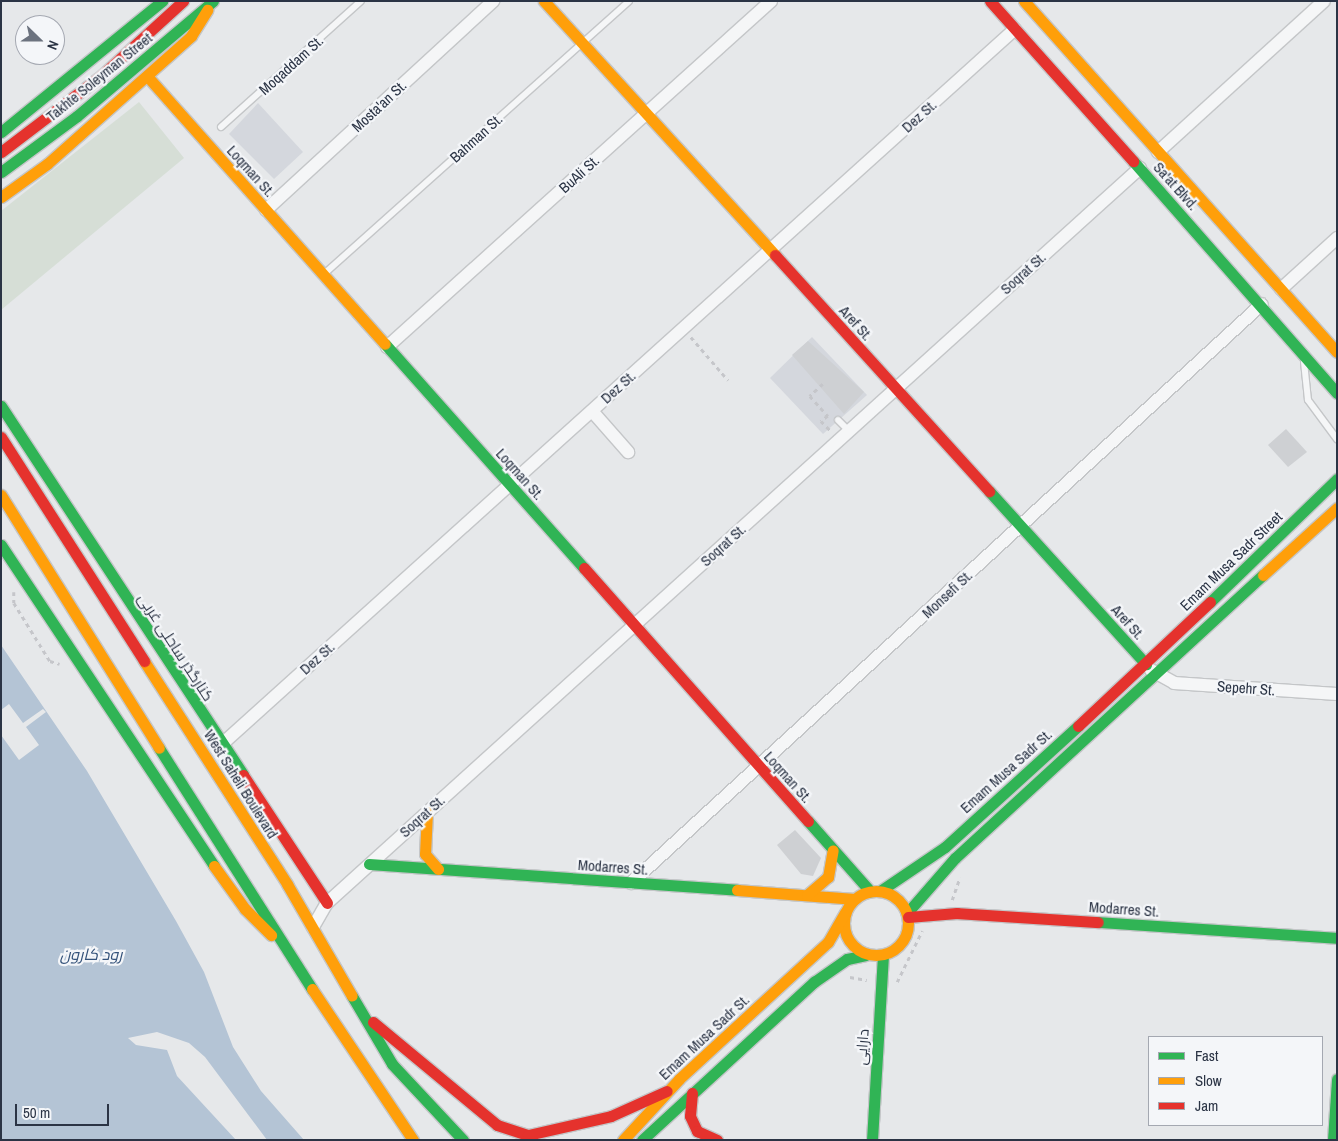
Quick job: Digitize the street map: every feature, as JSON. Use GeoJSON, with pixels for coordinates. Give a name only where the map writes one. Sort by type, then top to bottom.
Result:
{"type":"FeatureCollection","features":[{"type":"Feature","properties":{"kind":"main road"},"geometry":{"type":"LineString","coordinates":[[1,132],[162,1]]}},
{"type":"Feature","properties":{"kind":"main road","name":"Takhte Soleyman Street"},"geometry":{"type":"LineString","coordinates":[[1,152],[102,75],[183,1]]}},
{"type":"Feature","properties":{"kind":"main road","name":"Aref St."},"geometry":{"type":"LineString","coordinates":[[544,1],[1146,664]]}},
{"type":"Feature","properties":{"kind":"main road","name":"Sa'at Blvd."},"geometry":{"type":"LineString","coordinates":[[990,1],[1262,304],[1337,393]]}},
{"type":"Feature","properties":{"kind":"main road"},"geometry":{"type":"LineString","coordinates":[[1,197],[47,164],[191,36],[212,3]]}},
{"type":"Feature","properties":{"kind":"main road","name":"Takhte Soleyman Street"},"geometry":{"type":"LineString","coordinates":[[1,172],[77,116],[212,3]]}},
{"type":"Feature","properties":{"kind":"main road","name":"Sa'at Blvd."},"geometry":{"type":"LineString","coordinates":[[1029,6],[1337,352]]}},
{"type":"Feature","properties":{"kind":"main road","name":"Loqman St."},"geometry":{"type":"LineString","coordinates":[[147,76],[833,850],[875,891]]}},
{"type":"Feature","properties":{"kind":"main road","name":"کنارگذر ساحلی غربی"},"geometry":{"type":"LineString","coordinates":[[1,406],[326,903]]}},
{"type":"Feature","properties":{"kind":"main road","name":"West Saheli Boulevard"},"geometry":{"type":"LineString","coordinates":[[1,437],[313,927],[392,1064],[463,1140]]}},
{"type":"Feature","properties":{"kind":"main road","name":"Emam Musa Sadr Street"},"geometry":{"type":"LineString","coordinates":[[1146,664],[1337,479]]}},
{"type":"Feature","properties":{"kind":"main road"},"geometry":{"type":"LineString","coordinates":[[1,495],[285,949],[413,1140]]}},
{"type":"Feature","properties":{"kind":"main road","name":"Emam Musa Sadr St."},"geometry":{"type":"LineString","coordinates":[[908,915],[955,858],[1337,508]]}},
{"type":"Feature","properties":{"kind":"main road"},"geometry":{"type":"LineString","coordinates":[[1,545],[163,795],[245,909],[285,949]]}},
{"type":"Feature","properties":{"kind":"main road","name":"Emam Musa Sadr St."},"geometry":{"type":"LineString","coordinates":[[875,891],[945,847],[1146,664]]}},
{"type":"Feature","properties":{"kind":"main road"},"geometry":{"type":"LineString","coordinates":[[427,812],[425,854],[438,869]]}},
{"type":"Feature","properties":{"kind":"main road"},"geometry":{"type":"LineString","coordinates":[[807,895],[828,877],[833,850]]}},
{"type":"Feature","properties":{"kind":"main road","name":"Modarres St."},"geometry":{"type":"LineString","coordinates":[[370,864],[855,899]]}},
{"type":"Feature","properties":{"kind":"main road"},"geometry":{"type":"LineString","coordinates":[[642,1140],[692,1093],[834,968],[847,959],[866,955],[883,956],[901,946],[908,915],[898,899],[875,891],[855,899],[845,913],[848,938],[866,955]]}},
{"type":"Feature","properties":{"kind":"main road","name":"Emam Musa Sadr St."},"geometry":{"type":"LineString","coordinates":[[623,1140],[667,1091],[828,942],[845,913]]}},
{"type":"Feature","properties":{"kind":"main road","name":"Modarres St."},"geometry":{"type":"LineString","coordinates":[[908,915],[947,914],[1337,938]]}},
{"type":"Feature","properties":{"kind":"main road","name":"دارایی"},"geometry":{"type":"LineString","coordinates":[[872,1140],[883,956]]}},
{"type":"Feature","properties":{"kind":"main road"},"geometry":{"type":"LineString","coordinates":[[364,1015],[490,1120],[528,1136],[611,1116],[667,1091]]}},
{"type":"Feature","properties":{"kind":"main road"},"geometry":{"type":"LineString","coordinates":[[1333,1140],[1337,1079]]}},
{"type":"Feature","properties":{"kind":"main road"},"geometry":{"type":"LineString","coordinates":[[418,1092],[449,1140]]}},
{"type":"Feature","properties":{"kind":"main road"},"geometry":{"type":"LineString","coordinates":[[692,1093],[690,1116],[697,1131],[717,1140]]}},
{"type":"Feature","properties":{"kind":"street","name":"Mosta'an St."},"geometry":{"type":"LineString","coordinates":[[266,210],[493,1]]}},
{"type":"Feature","properties":{"kind":"street","name":"BuAli St."},"geometry":{"type":"LineString","coordinates":[[388,347],[771,1]]}},
{"type":"Feature","properties":{"kind":"street"},"geometry":{"type":"LineString","coordinates":[[1029,6],[1043,1]]}},
{"type":"Feature","properties":{"kind":"street"},"geometry":{"type":"LineString","coordinates":[[1158,152],[1324,1]]}},
{"type":"Feature","properties":{"kind":"street","name":"Dez St."},"geometry":{"type":"LineString","coordinates":[[221,744],[1014,29]]}},
{"type":"Feature","properties":{"kind":"street","name":"Soqrat St."},"geometry":{"type":"LineString","coordinates":[[313,927],[326,903],[1140,168]]}},
{"type":"Feature","properties":{"kind":"street"},"geometry":{"type":"LineString","coordinates":[[1280,289],[1337,238]]}},
{"type":"Feature","properties":{"kind":"street","name":"Monsefi St."},"geometry":{"type":"LineString","coordinates":[[632,883],[1262,304]]}},
{"type":"Feature","properties":{"kind":"street"},"geometry":{"type":"LineString","coordinates":[[592,411],[628,452]]}},
{"type":"Feature","properties":{"kind":"street"},"geometry":{"type":"LineString","coordinates":[[1146,664],[1156,675]]}},
{"type":"Feature","properties":{"kind":"street","name":"Sepehr St."},"geometry":{"type":"LineString","coordinates":[[1156,675],[1174,683],[1337,694]]}},
{"type":"Feature","properties":{"kind":"lane","name":"Moqaddam St."},"geometry":{"type":"LineString","coordinates":[[221,127],[361,1]]}},
{"type":"Feature","properties":{"kind":"lane","name":"Bahman St."},"geometry":{"type":"LineString","coordinates":[[323,275],[629,1]]}},
{"type":"Feature","properties":{"kind":"lane"},"geometry":{"type":"LineString","coordinates":[[1299,346],[1308,400],[1337,439]]}},
{"type":"Feature","properties":{"kind":"lane"},"geometry":{"type":"LineString","coordinates":[[838,420],[844,435]]}},
{"type":"Feature","properties":{"kind":"path"},"geometry":{"type":"LineString","coordinates":[[683,328],[728,380]]}},
{"type":"Feature","properties":{"kind":"path"},"geometry":{"type":"LineString","coordinates":[[824,384],[810,396],[828,416],[821,421],[844,435]]}},
{"type":"Feature","properties":{"kind":"path"},"geometry":{"type":"LineString","coordinates":[[947,914],[962,871]]}},
{"type":"Feature","properties":{"kind":"path"},"geometry":{"type":"LineString","coordinates":[[834,968],[848,976],[881,983],[896,982],[924,927]]}},
{"type":"Feature","properties":{"kind":"shaded area"},"geometry":{"type":"Polygon","coordinates":[[[139,102],[184,158],[1,310],[1,211],[139,102]]]}},
{"type":"Feature","properties":{"kind":"shaded area"},"geometry":{"type":"Polygon","coordinates":[[[258,103],[303,152],[274,179],[229,134],[258,103]]]}},
{"type":"Feature","properties":{"kind":"shaded area"},"geometry":{"type":"Polygon","coordinates":[[[812,337],[867,395],[823,434],[770,378],[812,337]]]}},
{"type":"Feature","properties":{"kind":"water","name":"رود کارون"},"geometry":{"type":"Polygon","coordinates":[[[1,645],[87,771],[176,921],[204,972],[233,1047],[261,1091],[304,1140],[267,1140],[205,1057],[189,1043],[157,1032],[128,1038],[136,1045],[167,1050],[177,1076],[236,1140],[1,1140],[1,645]]]}},
{"type":"Feature","properties":{"kind":"pier"},"geometry":{"type":"Polygon","coordinates":[[[9,704],[23,723],[43,709],[46,712],[26,727],[39,745],[19,760],[1,735],[1,710],[9,704]]]}},
{"type":"Feature","properties":{"kind":"building"},"geometry":{"type":"Polygon","coordinates":[[[808,341],[864,392],[844,414],[792,355],[808,341]]]}},
{"type":"Feature","properties":{"kind":"building"},"geometry":{"type":"Polygon","coordinates":[[[1286,429],[1307,452],[1288,467],[1268,445],[1286,429]]]}},
{"type":"Feature","properties":{"kind":"building"},"geometry":{"type":"Polygon","coordinates":[[[795,830],[821,858],[813,876],[801,874],[777,845],[795,830]]]}},
{"type":"Feature","properties":{"kind":"traffic: fast"},"geometry":{"type":"LineString","coordinates":[[1,132],[162,1]]}},
{"type":"Feature","properties":{"kind":"traffic: fast"},"geometry":{"type":"LineString","coordinates":[[1,172],[77,116],[213,1]]}},
{"type":"Feature","properties":{"kind":"traffic: fast"},"geometry":{"type":"LineString","coordinates":[[1133,161],[1337,393]]}},
{"type":"Feature","properties":{"kind":"traffic: fast"},"geometry":{"type":"LineString","coordinates":[[385,344],[584,568]]}},
{"type":"Feature","properties":{"kind":"traffic: fast"},"geometry":{"type":"LineString","coordinates":[[1,406],[243,775]]}},
{"type":"Feature","properties":{"kind":"traffic: fast"},"geometry":{"type":"LineString","coordinates":[[1210,602],[1337,479]]}},
{"type":"Feature","properties":{"kind":"traffic: fast"},"geometry":{"type":"LineString","coordinates":[[989,491],[1146,664]]}},
{"type":"Feature","properties":{"kind":"traffic: fast"},"geometry":{"type":"LineString","coordinates":[[1,545],[214,866]]}},
{"type":"Feature","properties":{"kind":"traffic: fast"},"geometry":{"type":"LineString","coordinates":[[907,913],[955,858],[1263,575]]}},
{"type":"Feature","properties":{"kind":"traffic: fast"},"geometry":{"type":"LineString","coordinates":[[880,891],[945,847],[1078,726]]}},
{"type":"Feature","properties":{"kind":"traffic: fast"},"geometry":{"type":"LineString","coordinates":[[159,748],[312,989]]}},
{"type":"Feature","properties":{"kind":"traffic: fast"},"geometry":{"type":"LineString","coordinates":[[808,821],[870,891]]}},
{"type":"Feature","properties":{"kind":"traffic: fast"},"geometry":{"type":"LineString","coordinates":[[369,864],[737,890]]}},
{"type":"Feature","properties":{"kind":"traffic: fast"},"geometry":{"type":"LineString","coordinates":[[1098,922],[1337,938]]}},
{"type":"Feature","properties":{"kind":"traffic: fast"},"geometry":{"type":"LineString","coordinates":[[642,1140],[814,982],[847,959],[866,955]]}},
{"type":"Feature","properties":{"kind":"traffic: fast"},"geometry":{"type":"LineString","coordinates":[[872,1140],[883,956]]}},
{"type":"Feature","properties":{"kind":"traffic: fast"},"geometry":{"type":"LineString","coordinates":[[352,996],[392,1064],[463,1140]]}},
{"type":"Feature","properties":{"kind":"traffic: fast"},"geometry":{"type":"LineString","coordinates":[[1333,1140],[1337,1079]]}},
{"type":"Feature","properties":{"kind":"traffic: slow"},"geometry":{"type":"LineString","coordinates":[[544,1],[775,255]]}},
{"type":"Feature","properties":{"kind":"traffic: slow"},"geometry":{"type":"LineString","coordinates":[[1024,1],[1337,352]]}},
{"type":"Feature","properties":{"kind":"traffic: slow"},"geometry":{"type":"LineString","coordinates":[[1,197],[47,164],[191,36],[207,10]]}},
{"type":"Feature","properties":{"kind":"traffic: slow"},"geometry":{"type":"LineString","coordinates":[[147,76],[385,344]]}},
{"type":"Feature","properties":{"kind":"traffic: slow"},"geometry":{"type":"LineString","coordinates":[[1,495],[159,748]]}},
{"type":"Feature","properties":{"kind":"traffic: slow"},"geometry":{"type":"LineString","coordinates":[[1263,575],[1337,508]]}},
{"type":"Feature","properties":{"kind":"traffic: slow"},"geometry":{"type":"LineString","coordinates":[[144,661],[287,884],[352,996]]}},
{"type":"Feature","properties":{"kind":"traffic: slow"},"geometry":{"type":"LineString","coordinates":[[427,812],[425,854],[438,869]]}},
{"type":"Feature","properties":{"kind":"traffic: slow"},"geometry":{"type":"LineString","coordinates":[[807,895],[828,877],[833,850]]}},
{"type":"Feature","properties":{"kind":"traffic: slow"},"geometry":{"type":"LineString","coordinates":[[214,866],[245,909],[271,935]]}},
{"type":"Feature","properties":{"kind":"traffic: slow"},"geometry":{"type":"LineString","coordinates":[[737,890],[855,899]]}},
{"type":"Feature","properties":{"kind":"traffic: slow"},"geometry":{"type":"LineString","coordinates":[[870,891],[882,891],[899,900],[906,911],[908,923],[906,935],[899,946],[882,955],[870,955],[858,950],[849,941],[844,929],[844,917],[849,905],[858,896],[870,891]]}},
{"type":"Feature","properties":{"kind":"traffic: slow"},"geometry":{"type":"LineString","coordinates":[[623,1140],[679,1079],[828,942],[845,913]]}},
{"type":"Feature","properties":{"kind":"traffic: slow"},"geometry":{"type":"LineString","coordinates":[[312,989],[413,1140]]}},
{"type":"Feature","properties":{"kind":"traffic: jam"},"geometry":{"type":"LineString","coordinates":[[1,152],[102,75],[183,1]]}},
{"type":"Feature","properties":{"kind":"traffic: jam"},"geometry":{"type":"LineString","coordinates":[[990,1],[1133,161]]}},
{"type":"Feature","properties":{"kind":"traffic: jam"},"geometry":{"type":"LineString","coordinates":[[775,255],[989,491]]}},
{"type":"Feature","properties":{"kind":"traffic: jam"},"geometry":{"type":"LineString","coordinates":[[1,437],[144,661]]}},
{"type":"Feature","properties":{"kind":"traffic: jam"},"geometry":{"type":"LineString","coordinates":[[584,568],[808,821]]}},
{"type":"Feature","properties":{"kind":"traffic: jam"},"geometry":{"type":"LineString","coordinates":[[1078,726],[1210,602]]}},
{"type":"Feature","properties":{"kind":"traffic: jam"},"geometry":{"type":"LineString","coordinates":[[243,775],[327,903]]}},
{"type":"Feature","properties":{"kind":"traffic: jam"},"geometry":{"type":"LineString","coordinates":[[908,917],[957,913],[1098,922]]}},
{"type":"Feature","properties":{"kind":"traffic: jam"},"geometry":{"type":"LineString","coordinates":[[373,1022],[497,1125],[528,1135],[611,1116],[667,1091]]}},
{"type":"Feature","properties":{"kind":"traffic: jam"},"geometry":{"type":"LineString","coordinates":[[692,1093],[690,1116],[697,1131],[717,1140]]}}]}
